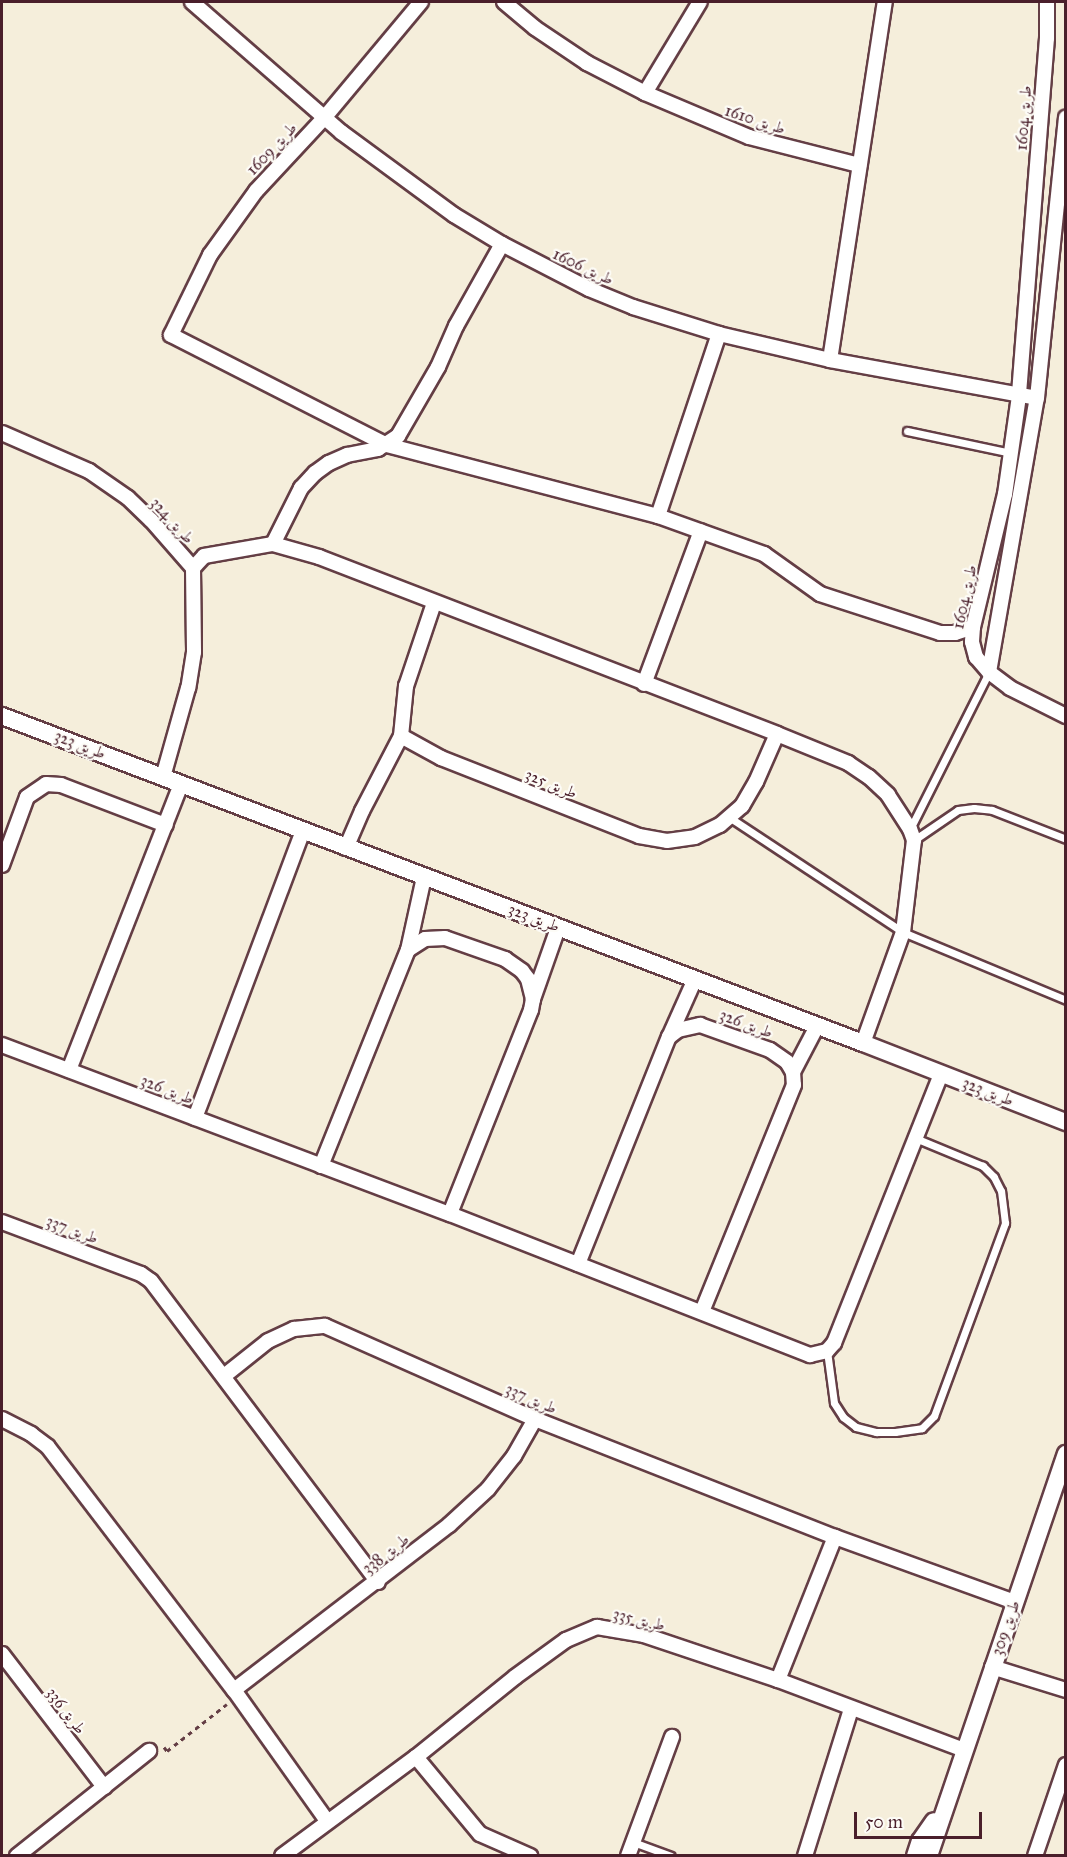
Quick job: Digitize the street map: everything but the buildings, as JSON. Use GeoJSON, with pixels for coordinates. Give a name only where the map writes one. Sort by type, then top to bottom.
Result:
{"type":"FeatureCollection","features":[{"type":"Feature","properties":{"kind":"street","name":"طريق 1606"},"geometry":{"type":"LineString","coordinates":[[192,2],[325,117],[454,214],[502,244],[589,290],[633,307],[720,334],[830,360],[972,384],[1019,396],[1037,398]]}},
{"type":"Feature","properties":{"kind":"street","name":"طريق 1609"},"geometry":{"type":"LineString","coordinates":[[387,445],[171,335],[205,264],[256,190],[325,117],[422,2]]}},
{"type":"Feature","properties":{"kind":"street","name":"طريق 1610"},"geometry":{"type":"LineString","coordinates":[[504,2],[535,28],[587,63],[645,93],[749,137],[859,165]]}},
{"type":"Feature","properties":{"kind":"street"},"geometry":{"type":"LineString","coordinates":[[645,93],[700,2]]}},
{"type":"Feature","properties":{"kind":"street"},"geometry":{"type":"LineString","coordinates":[[830,360],[885,2]]}},
{"type":"Feature","properties":{"kind":"street","name":"طريق 1604"},"geometry":{"type":"LineString","coordinates":[[989,672],[976,657],[972,642],[973,627],[1003,502],[1019,396],[1047,38],[1047,2]]}},
{"type":"Feature","properties":{"kind":"street"},"geometry":{"type":"LineString","coordinates":[[1065,117],[1037,398],[989,672],[1010,688],[1065,716]]}},
{"type":"Feature","properties":{"kind":"street"},"geometry":{"type":"LineString","coordinates":[[273,544],[301,488],[315,473],[329,463],[347,455],[387,445],[405,426],[502,244]]}},
{"type":"Feature","properties":{"kind":"street"},"geometry":{"type":"LineString","coordinates":[[658,516],[720,334]]}},
{"type":"Feature","properties":{"kind":"street","name":"طريق 324"},"geometry":{"type":"LineString","coordinates":[[2,433],[89,471],[128,498],[151,520],[193,568],[194,652],[188,688],[163,777]]}},
{"type":"Feature","properties":{"kind":"street"},"geometry":{"type":"LineString","coordinates":[[387,445],[658,516],[764,554],[820,594],[940,633],[955,633],[973,627]]}},
{"type":"Feature","properties":{"kind":"street"},"geometry":{"type":"LineString","coordinates":[[644,684],[701,531]]}},
{"type":"Feature","properties":{"kind":"street"},"geometry":{"type":"LineString","coordinates":[[193,568],[204,556],[273,544],[319,557],[777,734],[848,763],[869,777],[888,795],[912,835],[903,932],[863,1043]]}},
{"type":"Feature","properties":{"kind":"street"},"geometry":{"type":"LineString","coordinates":[[346,848],[401,735],[406,686],[434,603]]}},
{"type":"Feature","properties":{"kind":"street","name":"طريق 323"},"geometry":{"type":"LineString","coordinates":[[2,716],[1065,1122]]}},
{"type":"Feature","properties":{"kind":"street","name":"طريق 325"},"geometry":{"type":"LineString","coordinates":[[401,735],[441,758],[639,836],[667,841],[695,837],[720,825],[742,806],[756,782],[777,734]]}},
{"type":"Feature","properties":{"kind":"street"},"geometry":{"type":"LineString","coordinates":[[2,865],[27,797],[46,784],[61,785],[166,825]]}},
{"type":"Feature","properties":{"kind":"street"},"geometry":{"type":"LineString","coordinates":[[69,1070],[181,784]]}},
{"type":"Feature","properties":{"kind":"street"},"geometry":{"type":"LineString","coordinates":[[195,1118],[303,831]]}},
{"type":"Feature","properties":{"kind":"street"},"geometry":{"type":"LineString","coordinates":[[321,1166],[408,950],[424,877]]}},
{"type":"Feature","properties":{"kind":"street"},"geometry":{"type":"LineString","coordinates":[[532,999],[558,928]]}},
{"type":"Feature","properties":{"kind":"street"},"geometry":{"type":"LineString","coordinates":[[408,950],[425,939],[445,938],[505,959],[522,970],[531,989],[531,1010],[450,1214]]}},
{"type":"Feature","properties":{"kind":"street"},"geometry":{"type":"LineString","coordinates":[[578,1264],[669,1037],[695,980]]}},
{"type":"Feature","properties":{"kind":"street","name":"طريق 326"},"geometry":{"type":"LineString","coordinates":[[669,1037],[678,1030],[700,1025],[770,1050],[788,1062],[793,1072]]}},
{"type":"Feature","properties":{"kind":"street"},"geometry":{"type":"LineString","coordinates":[[702,1312],[794,1085],[793,1072],[817,1026]]}},
{"type":"Feature","properties":{"kind":"street","name":"طريق 326"},"geometry":{"type":"LineString","coordinates":[[2,1045],[450,1214],[810,1355],[827,1351]]}},
{"type":"Feature","properties":{"kind":"street"},"geometry":{"type":"LineString","coordinates":[[827,1351],[834,1343],[941,1074]]}},
{"type":"Feature","properties":{"kind":"street","name":"طريق 337"},"geometry":{"type":"LineString","coordinates":[[2,1222],[132,1270],[152,1281],[378,1582]]}},
{"type":"Feature","properties":{"kind":"street","name":"طريق 337"},"geometry":{"type":"LineString","coordinates":[[224,1376],[268,1341],[294,1329],[325,1326],[535,1419],[835,1537],[1015,1602]]}},
{"type":"Feature","properties":{"kind":"street"},"geometry":{"type":"LineString","coordinates":[[2,1419],[31,1434],[48,1447],[236,1693],[327,1821]]}},
{"type":"Feature","properties":{"kind":"street","name":"طريق 338"},"geometry":{"type":"LineString","coordinates":[[236,1693],[449,1525],[488,1489],[514,1456],[535,1419]]}},
{"type":"Feature","properties":{"kind":"street","name":"طريق 309"},"geometry":{"type":"LineString","coordinates":[[929,1856],[1065,1454]]}},
{"type":"Feature","properties":{"kind":"street"},"geometry":{"type":"LineString","coordinates":[[778,1680],[835,1537]]}},
{"type":"Feature","properties":{"kind":"street","name":"طريق 335"},"geometry":{"type":"LineString","coordinates":[[282,1856],[416,1757],[566,1640],[597,1627],[644,1635],[778,1680],[964,1750]]}},
{"type":"Feature","properties":{"kind":"street","name":"طريق 336"},"geometry":{"type":"LineString","coordinates":[[2,1654],[104,1787]]}},
{"type":"Feature","properties":{"kind":"street"},"geometry":{"type":"LineString","coordinates":[[992,1667],[1065,1690]]}},
{"type":"Feature","properties":{"kind":"street"},"geometry":{"type":"LineString","coordinates":[[805,1856],[851,1709]]}},
{"type":"Feature","properties":{"kind":"street"},"geometry":{"type":"LineString","coordinates":[[630,1849],[672,1737]]}},
{"type":"Feature","properties":{"kind":"street"},"geometry":{"type":"LineString","coordinates":[[17,1856],[149,1751]]}},
{"type":"Feature","properties":{"kind":"street"},"geometry":{"type":"LineString","coordinates":[[416,1757],[480,1834],[530,1856]]}},
{"type":"Feature","properties":{"kind":"street"},"geometry":{"type":"LineString","coordinates":[[1035,1856],[1062,1788],[1065,1765]]}},
{"type":"Feature","properties":{"kind":"street","name":"طريق 309"},"geometry":{"type":"LineString","coordinates":[[915,1856],[920,1841],[947,1803]]}},
{"type":"Feature","properties":{"kind":"lane"},"geometry":{"type":"LineString","coordinates":[[907,431],[1011,453]]}},
{"type":"Feature","properties":{"kind":"lane"},"geometry":{"type":"LineString","coordinates":[[912,835],[989,672]]}},
{"type":"Feature","properties":{"kind":"lane"},"geometry":{"type":"LineString","coordinates":[[912,835],[958,810],[974,808],[992,810],[1065,839]]}},
{"type":"Feature","properties":{"kind":"lane"},"geometry":{"type":"LineString","coordinates":[[729,817],[903,932],[1065,1000]]}},
{"type":"Feature","properties":{"kind":"lane"},"geometry":{"type":"LineString","coordinates":[[827,1351],[834,1403],[843,1417],[856,1427],[876,1432],[895,1432],[922,1428],[934,1416],[1005,1223],[1000,1191],[994,1177],[983,1166],[915,1138]]}},
{"type":"Feature","properties":{"kind":"lane"},"geometry":{"type":"LineString","coordinates":[[630,1849],[671,1856]]}},
{"type":"Feature","properties":{"kind":"path"},"geometry":{"type":"LineString","coordinates":[[149,1751],[161,1741],[167,1751],[236,1693]]}}]}
